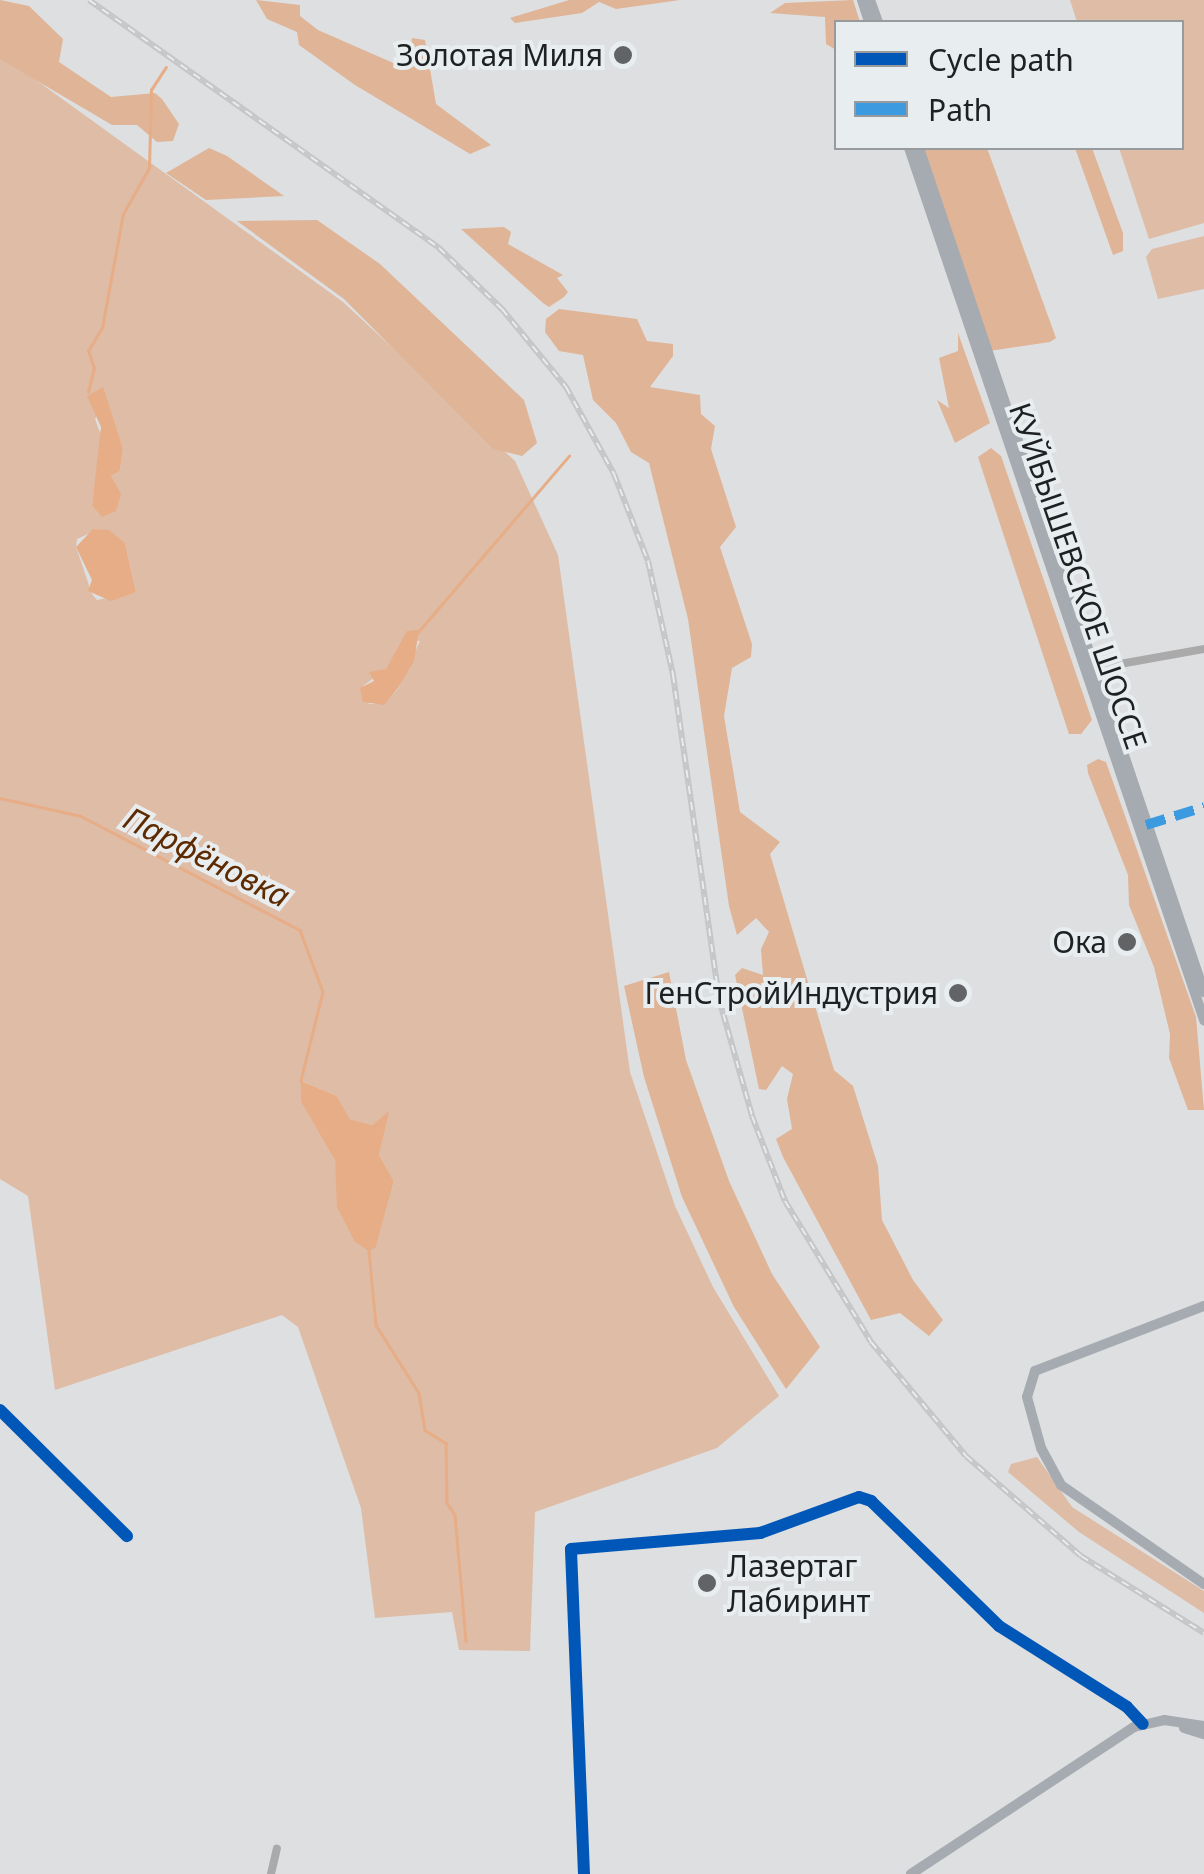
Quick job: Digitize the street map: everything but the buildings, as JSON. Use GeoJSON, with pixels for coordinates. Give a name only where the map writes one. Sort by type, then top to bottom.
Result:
{"type":"FeatureCollection","features":[{"type":"Feature","properties":{"kind":"main road","name":"КУЙБЫШЕВСКОЕ ШОССЕ"},"geometry":{"type":"LineString","coordinates":[[911,150],[1204,1020]]}},
{"type":"Feature","properties":{"kind":"main road","name":"КУЙБЫШЕВСКОЕ ШОССЕ"},"geometry":{"type":"LineString","coordinates":[[919,150],[1204,992]]}},
{"type":"Feature","properties":{"kind":"main road"},"geometry":{"type":"LineString","coordinates":[[1204,1306],[1035,1371],[1029,1410],[1061,1485],[1204,1584]]}},
{"type":"Feature","properties":{"kind":"main road"},"geometry":{"type":"LineString","coordinates":[[911,1874],[1143,1724],[1180,1720],[1204,1726]]}},
{"type":"Feature","properties":{"kind":"main road"},"geometry":{"type":"LineString","coordinates":[[1143,1724],[1204,1734]]}},
{"type":"Feature","properties":{"kind":"street"},"geometry":{"type":"LineString","coordinates":[[1092,670],[1204,649]]}},
{"type":"Feature","properties":{"kind":"street"},"geometry":{"type":"LineString","coordinates":[[0,1410],[128,1536]]}},
{"type":"Feature","properties":{"kind":"street"},"geometry":{"type":"LineString","coordinates":[[584,1874],[572,1549],[760,1532],[859,1497],[871,1501],[999,1626],[1127,1707],[1143,1724]]}},
{"type":"Feature","properties":{"kind":"street"},"geometry":{"type":"LineString","coordinates":[[272,1874],[277,1849]]}},
{"type":"Feature","properties":{"kind":"shaded area"},"geometry":{"type":"Polygon","coordinates":[[[0,0],[29,6],[63,39],[59,62],[111,97],[155,93],[179,124],[173,141],[157,142],[137,125],[112,125],[0,59],[0,0]]]}},
{"type":"Feature","properties":{"kind":"shaded area"},"geometry":{"type":"Polygon","coordinates":[[[256,0],[300,5],[300,16],[318,30],[407,69],[412,38],[425,40],[436,104],[491,145],[470,154],[355,85],[299,45],[297,32],[267,19],[256,0]]]}},
{"type":"Feature","properties":{"kind":"shaded area"},"geometry":{"type":"Polygon","coordinates":[[[569,0],[680,0],[616,9],[599,2],[582,13],[515,23],[510,18],[569,0]]]}},
{"type":"Feature","properties":{"kind":"shaded area"},"geometry":{"type":"Polygon","coordinates":[[[853,0],[859,20],[834,20],[834,49],[826,44],[825,17],[770,13],[785,3],[853,0]]]}},
{"type":"Feature","properties":{"kind":"shaded area"},"geometry":{"type":"Polygon","coordinates":[[[1070,0],[1204,0],[1204,223],[1149,239],[1120,150],[1184,150],[1184,20],[1076,20],[1070,0]]]}},
{"type":"Feature","properties":{"kind":"shaded area"},"geometry":{"type":"Polygon","coordinates":[[[0,54],[343,302],[515,461],[558,555],[630,1072],[675,1206],[713,1287],[779,1396],[717,1448],[535,1512],[530,1651],[459,1650],[452,1612],[375,1618],[361,1508],[298,1327],[282,1315],[55,1390],[28,1196],[0,1179],[0,54]],[[107,401],[95,419],[101,435],[92,505],[116,511],[111,476],[120,471],[123,448],[107,401]],[[99,529],[77,539],[76,547],[97,600],[136,592],[125,543],[99,529]],[[407,639],[386,669],[363,686],[369,704],[384,704],[398,689],[420,641],[407,639]],[[301,1081],[301,1102],[335,1159],[337,1182],[376,1247],[394,1181],[379,1155],[387,1113],[372,1125],[350,1119],[337,1096],[301,1081]]]}},
{"type":"Feature","properties":{"kind":"shaded area"},"geometry":{"type":"Polygon","coordinates":[[[209,148],[284,196],[206,200],[166,173],[209,148]]]}},
{"type":"Feature","properties":{"kind":"shaded area"},"geometry":{"type":"Polygon","coordinates":[[[925,150],[988,150],[1056,338],[989,351],[925,150]]]}},
{"type":"Feature","properties":{"kind":"shaded area"},"geometry":{"type":"Polygon","coordinates":[[[1076,150],[1093,150],[1123,233],[1123,251],[1113,255],[1076,150]]]}},
{"type":"Feature","properties":{"kind":"shaded area"},"geometry":{"type":"Polygon","coordinates":[[[317,220],[380,264],[524,400],[537,443],[522,456],[493,449],[344,299],[237,221],[317,220]]]}},
{"type":"Feature","properties":{"kind":"shaded area"},"geometry":{"type":"Polygon","coordinates":[[[504,227],[511,232],[508,244],[563,275],[557,278],[568,292],[564,297],[549,307],[461,229],[504,227]]]}},
{"type":"Feature","properties":{"kind":"shaded area"},"geometry":{"type":"Polygon","coordinates":[[[1204,236],[1204,289],[1158,299],[1146,257],[1152,249],[1204,236]]]}},
{"type":"Feature","properties":{"kind":"shaded area"},"geometry":{"type":"Polygon","coordinates":[[[559,309],[637,319],[647,341],[673,344],[673,356],[650,387],[700,395],[701,414],[715,426],[711,449],[736,527],[720,547],[752,644],[751,657],[732,668],[724,716],[740,812],[780,842],[770,854],[834,1070],[853,1086],[878,1166],[882,1220],[913,1280],[943,1320],[929,1336],[900,1313],[871,1320],[776,1139],[792,1129],[787,1099],[793,1074],[782,1066],[766,1090],[759,1089],[735,975],[742,968],[763,975],[761,949],[769,932],[756,918],[737,935],[729,906],[688,619],[649,463],[631,452],[616,423],[593,400],[583,355],[559,351],[545,332],[546,319],[559,309]]]}},
{"type":"Feature","properties":{"kind":"shaded area"},"geometry":{"type":"Polygon","coordinates":[[[958,333],[990,423],[955,443],[937,400],[949,408],[939,358],[958,351],[958,333]]]}},
{"type":"Feature","properties":{"kind":"shaded area"},"geometry":{"type":"Polygon","coordinates":[[[103,387],[123,448],[120,471],[111,476],[121,494],[116,511],[102,517],[92,505],[101,427],[87,396],[103,387]]]}},
{"type":"Feature","properties":{"kind":"shaded area"},"geometry":{"type":"Polygon","coordinates":[[[991,448],[1001,456],[1092,720],[1081,734],[1069,734],[978,457],[991,448]]]}},
{"type":"Feature","properties":{"kind":"shaded area"},"geometry":{"type":"Polygon","coordinates":[[[93,529],[109,530],[125,543],[136,592],[111,601],[88,591],[92,580],[76,547],[93,529]]]}},
{"type":"Feature","properties":{"kind":"shaded area"},"geometry":{"type":"Polygon","coordinates":[[[419,630],[414,661],[398,688],[384,705],[363,702],[360,688],[374,681],[369,672],[386,669],[407,631],[419,630]]]}},
{"type":"Feature","properties":{"kind":"shaded area"},"geometry":{"type":"Polygon","coordinates":[[[1098,759],[1106,762],[1196,1017],[1204,1110],[1188,1110],[1169,1058],[1170,1034],[1154,967],[1129,905],[1128,875],[1088,773],[1087,765],[1098,759]]]}},
{"type":"Feature","properties":{"kind":"shaded area"},"geometry":{"type":"Polygon","coordinates":[[[669,972],[686,1060],[729,1181],[772,1274],[820,1347],[786,1389],[734,1307],[682,1197],[644,1077],[624,986],[669,972]]]}},
{"type":"Feature","properties":{"kind":"shaded area"},"geometry":{"type":"Polygon","coordinates":[[[301,1081],[337,1096],[350,1119],[372,1125],[389,1111],[379,1155],[394,1181],[376,1247],[369,1251],[355,1242],[337,1207],[335,1160],[301,1102],[301,1081]]]}},
{"type":"Feature","properties":{"kind":"shaded area"},"geometry":{"type":"Polygon","coordinates":[[[1037,1457],[1072,1507],[1204,1591],[1204,1613],[1079,1532],[1008,1472],[1011,1464],[1037,1457]]]}},
{"type":"Feature","properties":{"kind":"waterway"},"geometry":{"type":"LineString","coordinates":[[88,392],[94,368],[88,351],[102,328],[123,214],[149,168],[151,90],[166,67]]}},
{"type":"Feature","properties":{"kind":"waterway"},"geometry":{"type":"LineString","coordinates":[[418,632],[569,456]]}},
{"type":"Feature","properties":{"kind":"waterway","name":"Парфёновка"},"geometry":{"type":"LineString","coordinates":[[0,798],[81,816],[300,930],[323,992],[301,1081]]}},
{"type":"Feature","properties":{"kind":"waterway","name":"Парфёновка"},"geometry":{"type":"LineString","coordinates":[[369,1251],[376,1325],[419,1393],[425,1430],[446,1443],[447,1503],[455,1515],[466,1642]]}},
{"type":"Feature","properties":{"kind":"railway"},"geometry":{"type":"LineString","coordinates":[[89,0],[439,248],[502,309],[566,387],[614,474],[648,561],[673,675],[719,999],[752,1116],[785,1201],[871,1342],[966,1456],[1081,1556],[1204,1633]]}},
{"type":"Feature","properties":{"kind":"marked path"},"geometry":{"type":"LineString","coordinates":[[1146,825],[1204,807]]}},
{"type":"Feature","properties":{"kind":"cycle path"},"geometry":{"type":"LineString","coordinates":[[0,1410],[127,1536]]}},
{"type":"Feature","properties":{"kind":"cycle path"},"geometry":{"type":"LineString","coordinates":[[584,1874],[571,1549],[760,1533],[859,1497],[871,1501],[999,1626],[1127,1707],[1143,1724]]}},
{"type":"Feature","properties":{"kind":"place","name":"Золотая Миля"},"geometry":{"type":"Point","coordinates":[623,55]}},
{"type":"Feature","properties":{"kind":"place","name":"Ока"},"geometry":{"type":"Point","coordinates":[1127,942]}},
{"type":"Feature","properties":{"kind":"place","name":"ГенСтройИндустрия"},"geometry":{"type":"Point","coordinates":[958,993]}},
{"type":"Feature","properties":{"kind":"place","name":"Лазертаг Лабиринт"},"geometry":{"type":"Point","coordinates":[707,1583]}}]}
